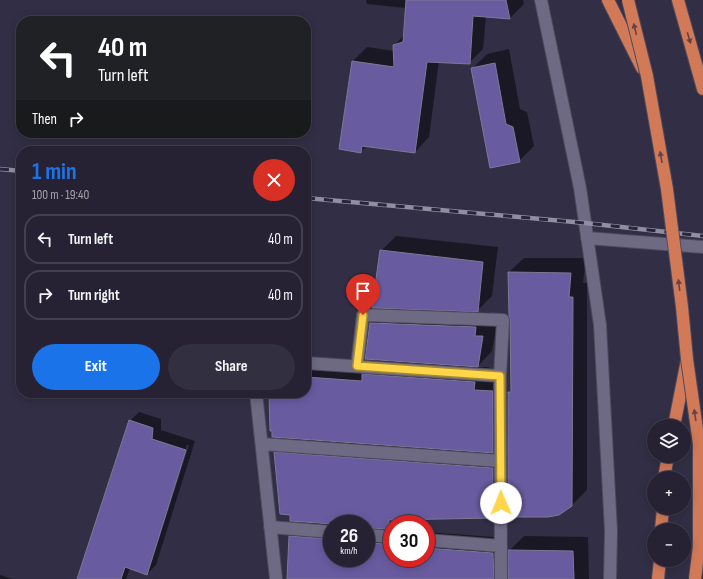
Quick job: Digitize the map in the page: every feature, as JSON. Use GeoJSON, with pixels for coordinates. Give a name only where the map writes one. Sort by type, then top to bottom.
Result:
{"type":"FeatureCollection","features":[{"type":"Feature","properties":{"kind":"highway"},"geometry":{"type":"LineString","coordinates":[[608,0],[646,76]]}},
{"type":"Feature","properties":{"kind":"highway"},"geometry":{"type":"LineString","coordinates":[[628,0],[646,76],[667,189],[687,359],[699,444],[699,546],[695,579]]}},
{"type":"Feature","properties":{"kind":"highway"},"geometry":{"type":"LineString","coordinates":[[678,0],[703,83]]}},
{"type":"Feature","properties":{"kind":"highway"},"geometry":{"type":"LineString","coordinates":[[675,419],[687,359]]}},
{"type":"Feature","properties":{"kind":"highway"},"geometry":{"type":"LineString","coordinates":[[658,579],[659,567]]}},
{"type":"Feature","properties":{"kind":"street"},"geometry":{"type":"LineString","coordinates":[[542,0],[580,188],[600,325],[611,531],[610,579]]}},
{"type":"Feature","properties":{"kind":"street"},"geometry":{"type":"LineString","coordinates":[[587,238],[703,247]]}},
{"type":"Feature","properties":{"kind":"street"},"geometry":{"type":"LineString","coordinates":[[357,366],[363,315],[503,320],[500,376],[501,579]]}},
{"type":"Feature","properties":{"kind":"street"},"geometry":{"type":"LineString","coordinates":[[311,363],[500,376]]}},
{"type":"Feature","properties":{"kind":"street"},"geometry":{"type":"LineString","coordinates":[[257,398],[276,579]]}},
{"type":"Feature","properties":{"kind":"street"},"geometry":{"type":"LineString","coordinates":[[262,444],[500,461]]}},
{"type":"Feature","properties":{"kind":"street"},"geometry":{"type":"LineString","coordinates":[[270,527],[323,531]]}},
{"type":"Feature","properties":{"kind":"street"},"geometry":{"type":"LineString","coordinates":[[435,541],[501,546]]}},
{"type":"Feature","properties":{"kind":"building"},"geometry":{"type":"Polygon","coordinates":[[[406,0],[506,0],[510,19],[473,16],[470,64],[427,62],[415,153],[362,146],[361,153],[339,149],[352,61],[394,67],[393,45],[403,42],[406,0]]]}},
{"type":"Feature","properties":{"kind":"building"},"geometry":{"type":"Polygon","coordinates":[[[495,63],[506,124],[513,127],[520,162],[490,168],[471,68],[495,63]]]}},
{"type":"Feature","properties":{"kind":"building"},"geometry":{"type":"Polygon","coordinates":[[[380,250],[483,262],[478,312],[372,308],[380,250]]]}},
{"type":"Feature","properties":{"kind":"building"},"geometry":{"type":"Polygon","coordinates":[[[508,272],[571,273],[569,297],[573,297],[572,506],[559,515],[548,517],[508,517],[508,392],[511,392],[508,272]]]}},
{"type":"Feature","properties":{"kind":"building"},"geometry":{"type":"Polygon","coordinates":[[[370,323],[476,327],[475,336],[483,336],[478,367],[365,359],[370,323]]]}},
{"type":"Feature","properties":{"kind":"building"},"geometry":{"type":"Polygon","coordinates":[[[362,374],[475,382],[474,390],[493,391],[493,453],[272,437],[272,431],[270,431],[269,398],[311,398],[311,377],[362,381],[362,374]]]}},
{"type":"Feature","properties":{"kind":"building"},"geometry":{"type":"Polygon","coordinates":[[[129,420],[153,428],[152,439],[186,450],[147,575],[125,567],[121,579],[77,579],[129,420]]]}},
{"type":"Feature","properties":{"kind":"building"},"geometry":{"type":"Polygon","coordinates":[[[274,452],[493,468],[493,518],[435,519],[435,515],[383,515],[383,529],[375,528],[375,515],[323,515],[323,523],[290,521],[290,515],[280,514],[274,452]]]}},
{"type":"Feature","properties":{"kind":"building"},"geometry":{"type":"Polygon","coordinates":[[[289,536],[323,538],[323,567],[375,567],[375,543],[383,544],[383,567],[435,567],[435,549],[493,553],[494,579],[287,579],[289,536]]]}},
{"type":"Feature","properties":{"kind":"building"},"geometry":{"type":"Polygon","coordinates":[[[508,550],[573,551],[574,579],[508,579],[508,550]]]}},
{"type":"Feature","properties":{"kind":"railway"},"geometry":{"type":"LineString","coordinates":[[0,169],[16,171]]}},
{"type":"Feature","properties":{"kind":"railway"},"geometry":{"type":"LineString","coordinates":[[311,198],[585,223],[703,236]]}},
{"type":"Feature","properties":{"kind":"route"},"geometry":{"type":"LineString","coordinates":[[363,315],[357,366],[500,376],[501,503]]}}]}
